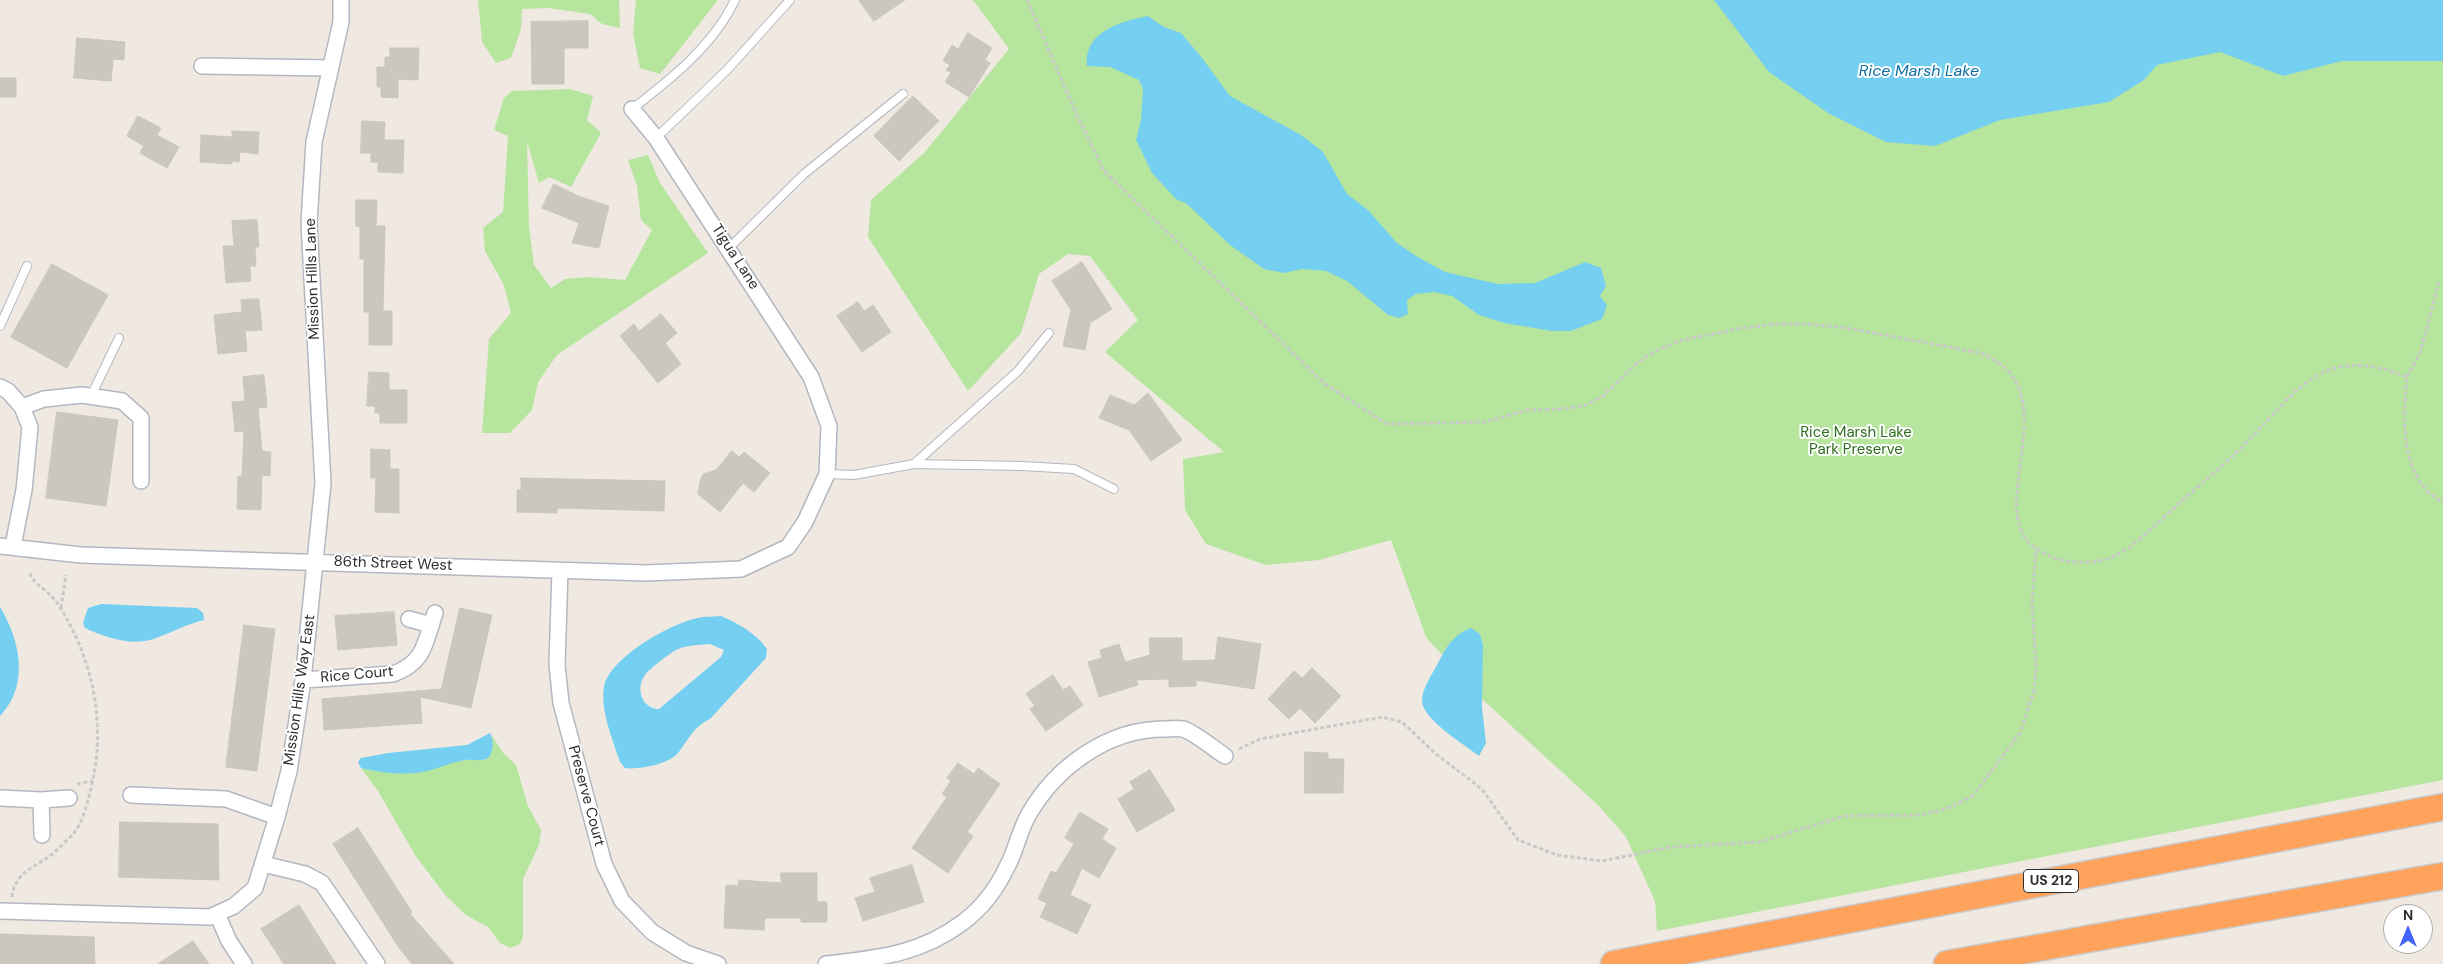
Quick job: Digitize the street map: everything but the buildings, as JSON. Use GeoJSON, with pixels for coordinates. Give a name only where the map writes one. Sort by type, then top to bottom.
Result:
{"type":"FeatureCollection","features":[{"type":"Feature","properties":{"kind":"highway","name":"US 212"},"geometry":{"type":"LineString","coordinates":[[1614,964],[2443,807]]}},
{"type":"Feature","properties":{"kind":"highway"},"geometry":{"type":"LineString","coordinates":[[1947,964],[2443,876]]}},
{"type":"Feature","properties":{"kind":"street","name":"Mission Hills Lane"},"geometry":{"type":"LineString","coordinates":[[316,562],[323,483],[309,224],[314,142],[341,22],[341,0]]}},
{"type":"Feature","properties":{"kind":"street"},"geometry":{"type":"LineString","coordinates":[[202,66],[330,68]]}},
{"type":"Feature","properties":{"kind":"street","name":"Tigua Lane"},"geometry":{"type":"LineString","coordinates":[[632,109],[656,138],[811,377],[829,426],[827,474],[805,522],[788,547],[781,550]]}},
{"type":"Feature","properties":{"kind":"street"},"geometry":{"type":"LineString","coordinates":[[0,387],[8,391],[22,407],[30,428],[24,490],[7,546]]}},
{"type":"Feature","properties":{"kind":"street"},"geometry":{"type":"LineString","coordinates":[[22,407],[44,399],[82,395],[122,401],[141,418],[141,481]]}},
{"type":"Feature","properties":{"kind":"street","name":"86th Street West"},"geometry":{"type":"LineString","coordinates":[[7,546],[81,556],[646,573],[741,569],[781,550]]}},
{"type":"Feature","properties":{"kind":"street","name":"Mission Hills Way East"},"geometry":{"type":"LineString","coordinates":[[6,912],[210,917],[234,906],[255,888],[278,817],[289,771],[303,680],[316,562]]}},
{"type":"Feature","properties":{"kind":"street","name":"Preserve Court"},"geometry":{"type":"LineString","coordinates":[[560,570],[557,665],[561,703],[604,864],[622,901],[652,932],[686,953],[718,964]]}},
{"type":"Feature","properties":{"kind":"street","name":"Rice Court"},"geometry":{"type":"LineString","coordinates":[[303,680],[393,674],[404,670],[412,665],[422,653],[433,619],[409,619]]}},
{"type":"Feature","properties":{"kind":"street"},"geometry":{"type":"LineString","coordinates":[[826,964],[906,953],[962,923],[985,902],[1008,867],[1028,816],[1044,791],[1064,770],[1088,752],[1119,736],[1150,729],[1184,729],[1224,756]]}},
{"type":"Feature","properties":{"kind":"street"},"geometry":{"type":"LineString","coordinates":[[131,795],[226,798],[278,817]]}},
{"type":"Feature","properties":{"kind":"street"},"geometry":{"type":"LineString","coordinates":[[0,798],[41,800],[69,798]]}},
{"type":"Feature","properties":{"kind":"street"},"geometry":{"type":"LineString","coordinates":[[41,800],[42,835]]}},
{"type":"Feature","properties":{"kind":"street"},"geometry":{"type":"LineString","coordinates":[[263,864],[305,874],[322,883],[377,964]]}},
{"type":"Feature","properties":{"kind":"street"},"geometry":{"type":"LineString","coordinates":[[217,914],[229,941],[244,964]]}},
{"type":"Feature","properties":{"kind":"lane","name":"Tigua Lane"},"geometry":{"type":"LineString","coordinates":[[632,109],[678,73],[726,17],[734,0]]}},
{"type":"Feature","properties":{"kind":"lane"},"geometry":{"type":"LineString","coordinates":[[656,138],[727,70],[790,0]]}},
{"type":"Feature","properties":{"kind":"lane"},"geometry":{"type":"LineString","coordinates":[[729,248],[804,174],[904,94]]}},
{"type":"Feature","properties":{"kind":"lane"},"geometry":{"type":"LineString","coordinates":[[0,326],[27,266]]}},
{"type":"Feature","properties":{"kind":"lane"},"geometry":{"type":"LineString","coordinates":[[914,464],[1018,370],[1049,333]]}},
{"type":"Feature","properties":{"kind":"lane"},"geometry":{"type":"LineString","coordinates":[[91,396],[119,338]]}},
{"type":"Feature","properties":{"kind":"lane"},"geometry":{"type":"LineString","coordinates":[[827,474],[854,475],[914,464],[1074,469],[1114,489]]}},
{"type":"Feature","properties":{"kind":"path"},"geometry":{"type":"LineString","coordinates":[[1027,0],[1080,122],[1104,171],[1325,384],[1387,424],[1484,422],[1528,410],[1564,409],[1586,405],[1604,396],[1636,364],[1655,351],[1682,340],[1776,324],[1837,327],[1981,353],[1999,362],[2010,374],[2017,388],[2023,410],[2024,445],[2017,500],[2018,521],[2023,535],[2036,549],[2057,559],[2083,562],[2104,560],[2122,552],[2212,475],[2294,391],[2310,378],[2328,369],[2366,364],[2407,377]]}},
{"type":"Feature","properties":{"kind":"path"},"geometry":{"type":"LineString","coordinates":[[2438,282],[2420,353],[2407,377],[2404,415],[2411,460],[2418,480],[2443,503]]}},
{"type":"Feature","properties":{"kind":"path"},"geometry":{"type":"LineString","coordinates":[[1224,756],[1260,739],[1382,717],[1402,722],[1436,754],[1482,790],[1518,840],[1557,856],[1602,861],[1671,847],[1758,842],[1844,816],[1920,815],[1946,809],[1973,796],[2020,733],[2034,691],[2036,668],[2032,602],[2036,549]]}},
{"type":"Feature","properties":{"kind":"path"},"geometry":{"type":"LineString","coordinates":[[6,912],[18,878],[36,862],[53,853],[75,832],[88,803],[96,772],[99,735],[94,691],[84,656],[60,609],[52,597],[34,583],[29,571]]}},
{"type":"Feature","properties":{"kind":"path"},"geometry":{"type":"LineString","coordinates":[[60,609],[66,575]]}},
{"type":"Feature","properties":{"kind":"green space"},"geometry":{"type":"Polygon","coordinates":[[[478,0],[619,0],[620,28],[602,24],[590,14],[548,8],[522,9],[521,29],[511,58],[496,63],[482,42],[478,0]]]}},
{"type":"Feature","properties":{"kind":"green space"},"geometry":{"type":"Polygon","coordinates":[[[636,0],[718,0],[660,74],[640,68],[633,34],[636,0]]]}},
{"type":"Feature","properties":{"kind":"green space","name":"Rice Marsh Lake Park Preserve"},"geometry":{"type":"Polygon","coordinates":[[[973,0],[2443,0],[2443,780],[1657,931],[1655,901],[1626,837],[1599,806],[1482,699],[1426,637],[1391,540],[1319,560],[1266,565],[1206,544],[1185,510],[1183,459],[1224,452],[1105,352],[1138,320],[1090,256],[1068,254],[1039,274],[1021,333],[968,391],[868,237],[871,200],[925,152],[1009,49],[973,0]]]}},
{"type":"Feature","properties":{"kind":"green space"},"geometry":{"type":"Polygon","coordinates":[[[570,89],[593,96],[587,120],[601,133],[571,187],[549,177],[539,183],[527,141],[529,226],[534,265],[551,288],[565,279],[588,277],[625,280],[652,230],[641,220],[637,186],[628,160],[648,155],[660,183],[708,253],[557,355],[538,382],[532,410],[510,433],[482,433],[489,339],[511,313],[504,285],[485,251],[483,228],[503,212],[508,136],[494,130],[504,98],[512,91],[570,89]]]}},
{"type":"Feature","properties":{"kind":"green space"},"geometry":{"type":"Polygon","coordinates":[[[492,736],[504,754],[516,765],[528,806],[541,830],[539,845],[523,879],[523,936],[520,944],[510,948],[500,943],[488,927],[466,915],[446,896],[415,855],[378,791],[361,768],[375,771],[466,760],[485,760],[492,749],[492,736]]]}},
{"type":"Feature","properties":{"kind":"water","name":"Rice Marsh Lake"},"geometry":{"type":"Polygon","coordinates":[[[1714,0],[2443,0],[2443,61],[2342,61],[2283,76],[2220,52],[2157,65],[2144,80],[2109,102],[2000,120],[1935,146],[1886,142],[1828,113],[1769,72],[1714,0]]]}},
{"type":"Feature","properties":{"kind":"water"},"geometry":{"type":"Polygon","coordinates":[[[1148,16],[1164,27],[1181,33],[1230,96],[1301,135],[1323,152],[1347,194],[1368,210],[1397,243],[1416,256],[1445,272],[1498,284],[1535,283],[1585,262],[1601,268],[1606,286],[1600,296],[1607,305],[1602,319],[1571,331],[1552,331],[1504,323],[1479,315],[1452,296],[1434,292],[1416,294],[1407,300],[1408,314],[1399,318],[1388,315],[1347,281],[1326,271],[1302,269],[1284,273],[1264,269],[1230,245],[1187,204],[1176,199],[1152,173],[1136,140],[1141,120],[1143,89],[1139,80],[1110,67],[1087,66],[1087,54],[1097,37],[1116,25],[1148,16]]]}},
{"type":"Feature","properties":{"kind":"water"},"geometry":{"type":"Polygon","coordinates":[[[101,604],[197,608],[203,613],[204,620],[147,641],[120,640],[85,628],[83,623],[88,608],[101,604]]]}},
{"type":"Feature","properties":{"kind":"water"},"geometry":{"type":"Polygon","coordinates":[[[0,607],[13,634],[19,662],[15,691],[9,704],[0,716],[0,607]]]}},
{"type":"Feature","properties":{"kind":"water"},"geometry":{"type":"Polygon","coordinates":[[[721,616],[741,626],[758,638],[767,649],[766,658],[710,719],[695,730],[674,757],[653,765],[625,768],[620,762],[605,715],[603,696],[608,676],[629,654],[658,634],[686,621],[701,617],[721,616]],[[710,644],[688,646],[673,652],[651,669],[642,680],[641,691],[644,702],[648,706],[659,709],[721,657],[724,650],[710,644]]]}},
{"type":"Feature","properties":{"kind":"water"},"geometry":{"type":"Polygon","coordinates":[[[1471,628],[1480,634],[1483,645],[1482,707],[1486,743],[1479,756],[1436,723],[1429,716],[1422,701],[1425,686],[1448,646],[1460,634],[1471,628]]]}},
{"type":"Feature","properties":{"kind":"water"},"geometry":{"type":"Polygon","coordinates":[[[490,733],[493,746],[490,756],[483,760],[465,760],[419,773],[402,774],[361,768],[358,762],[361,758],[388,753],[467,745],[490,733]]]}}]}
